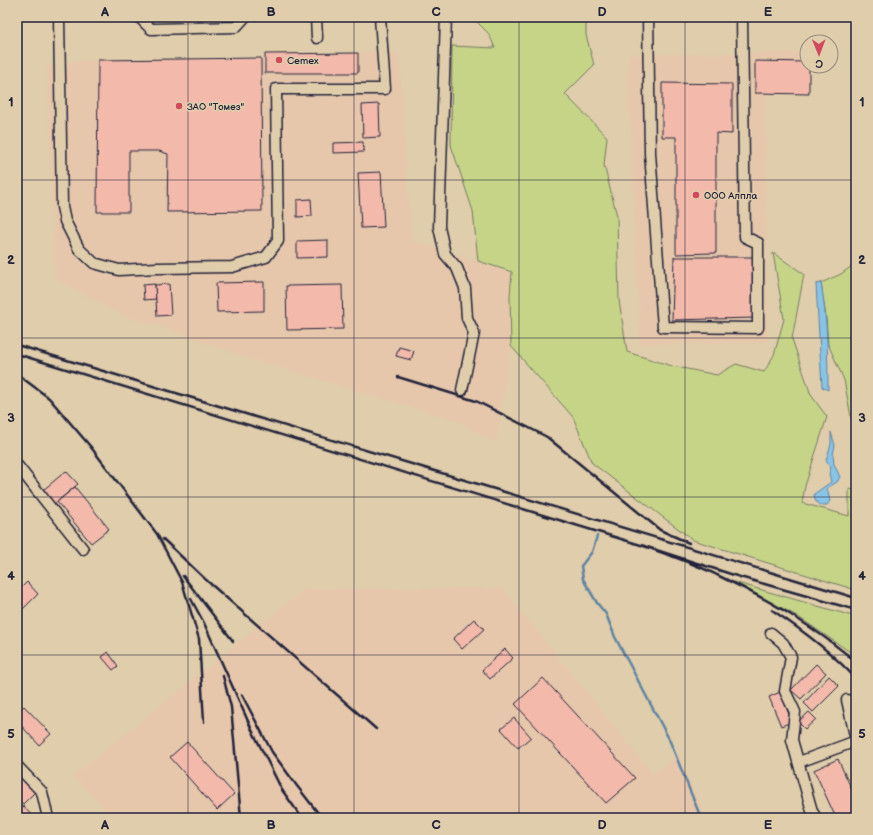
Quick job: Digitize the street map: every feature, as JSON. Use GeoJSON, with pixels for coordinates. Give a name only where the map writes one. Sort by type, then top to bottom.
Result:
{"type":"FeatureCollection","features":[{"type":"Feature","properties":{"kind":"lane"},"geometry":{"type":"LineString","coordinates":[[59,17],[62,207],[65,221],[79,249],[94,263],[119,270],[232,267],[266,256],[278,242],[276,89],[385,89],[380,17]]}},
{"type":"Feature","properties":{"kind":"lane"},"geometry":{"type":"LineString","coordinates":[[139,17],[150,29],[236,27],[245,17]]}},
{"type":"Feature","properties":{"kind":"lane"},"geometry":{"type":"LineString","coordinates":[[316,17],[317,38]]}},
{"type":"Feature","properties":{"kind":"lane"},"geometry":{"type":"LineString","coordinates":[[446,17],[439,227],[445,254],[457,268],[465,288],[467,318],[474,334],[462,390]]}},
{"type":"Feature","properties":{"kind":"lane"},"geometry":{"type":"LineString","coordinates":[[648,17],[650,153],[662,328],[758,328],[758,243],[745,237],[742,17]]}},
{"type":"Feature","properties":{"kind":"lane"},"geometry":{"type":"LineString","coordinates":[[17,465],[83,549]]}},
{"type":"Feature","properties":{"kind":"lane"},"geometry":{"type":"LineString","coordinates":[[771,633],[783,643],[792,658],[785,691],[795,712],[792,740],[812,811],[816,818]]}},
{"type":"Feature","properties":{"kind":"lane"},"geometry":{"type":"LineString","coordinates":[[799,762],[856,740],[847,700]]}},
{"type":"Feature","properties":{"kind":"lane"},"geometry":{"type":"LineString","coordinates":[[17,766],[42,792],[48,817]]}},
{"type":"Feature","properties":{"kind":"shaded area"},"geometry":{"type":"Polygon","coordinates":[[[386,49],[399,55],[411,241],[512,272],[510,296],[511,346],[496,443],[458,421],[254,360],[171,330],[124,316],[55,278],[47,65],[63,62],[98,60],[261,58],[265,54],[358,53],[386,49]]]}},
{"type":"Feature","properties":{"kind":"shaded area"},"geometry":{"type":"Polygon","coordinates":[[[799,52],[799,71],[765,93],[767,342],[640,344],[628,55],[799,52]]]}},
{"type":"Feature","properties":{"kind":"shaded area"},"geometry":{"type":"Polygon","coordinates":[[[502,588],[653,774],[677,755],[706,818],[113,818],[73,776],[305,589],[502,588]]]}},
{"type":"Feature","properties":{"kind":"green space"},"geometry":{"type":"Polygon","coordinates":[[[472,17],[586,17],[586,35],[594,65],[565,94],[607,137],[604,165],[617,216],[619,300],[627,352],[672,366],[717,375],[736,364],[764,372],[774,355],[784,319],[773,253],[804,274],[792,339],[811,395],[827,417],[805,486],[802,503],[849,516],[849,489],[856,490],[856,590],[693,540],[592,463],[573,417],[511,346],[510,296],[512,272],[478,261],[473,211],[451,145],[452,46],[495,48],[489,34],[472,17]]]}},
{"type":"Feature","properties":{"kind":"green space"},"geometry":{"type":"Polygon","coordinates":[[[856,263],[856,443],[844,380],[828,344],[821,283],[841,274],[856,263]]]}},
{"type":"Feature","properties":{"kind":"green space"},"geometry":{"type":"Polygon","coordinates":[[[734,582],[856,617],[856,656],[797,616],[734,582]]]}},
{"type":"Feature","properties":{"kind":"water"},"geometry":{"type":"Polygon","coordinates":[[[821,283],[827,336],[828,390],[822,387],[816,284],[821,283]]]}},
{"type":"Feature","properties":{"kind":"water"},"geometry":{"type":"Polygon","coordinates":[[[831,432],[835,445],[833,455],[834,464],[840,477],[837,482],[827,488],[830,501],[827,505],[819,505],[815,500],[814,494],[831,482],[829,474],[831,467],[826,460],[831,444],[831,432]]]}},
{"type":"Feature","properties":{"kind":"building"},"geometry":{"type":"Polygon","coordinates":[[[358,53],[358,73],[265,73],[265,54],[358,53]]]}},
{"type":"Feature","properties":{"kind":"building","name":"ЗАО \"Томез\""},"geometry":{"type":"Polygon","coordinates":[[[261,58],[262,211],[167,212],[168,154],[159,151],[129,151],[129,212],[97,212],[98,60],[261,58]]]}},
{"type":"Feature","properties":{"kind":"building"},"geometry":{"type":"Polygon","coordinates":[[[755,61],[799,62],[799,74],[809,74],[809,94],[755,93],[755,61]]]}},
{"type":"Feature","properties":{"kind":"building","name":"ООО Алпла"},"geometry":{"type":"Polygon","coordinates":[[[662,83],[732,84],[732,134],[716,133],[716,253],[676,254],[676,137],[662,137],[662,83]]]}},
{"type":"Feature","properties":{"kind":"building"},"geometry":{"type":"Polygon","coordinates":[[[379,104],[380,137],[363,138],[362,105],[379,104]]]}},
{"type":"Feature","properties":{"kind":"building"},"geometry":{"type":"Polygon","coordinates":[[[363,142],[364,152],[333,153],[333,143],[363,142]]]}},
{"type":"Feature","properties":{"kind":"building"},"geometry":{"type":"Polygon","coordinates":[[[381,172],[384,227],[361,228],[358,173],[381,172]]]}},
{"type":"Feature","properties":{"kind":"building"},"geometry":{"type":"Polygon","coordinates":[[[311,199],[312,216],[297,217],[297,200],[311,199]]]}},
{"type":"Feature","properties":{"kind":"building"},"geometry":{"type":"Polygon","coordinates":[[[328,240],[328,257],[297,258],[297,241],[328,240]]]}},
{"type":"Feature","properties":{"kind":"building"},"geometry":{"type":"Polygon","coordinates":[[[674,257],[755,257],[755,318],[672,320],[674,257]]]}},
{"type":"Feature","properties":{"kind":"building"},"geometry":{"type":"Polygon","coordinates":[[[264,282],[264,311],[217,312],[216,283],[264,282]]]}},
{"type":"Feature","properties":{"kind":"building"},"geometry":{"type":"Polygon","coordinates":[[[155,284],[156,299],[144,300],[143,285],[155,284]]]}},
{"type":"Feature","properties":{"kind":"building"},"geometry":{"type":"Polygon","coordinates":[[[169,284],[171,315],[157,316],[155,285],[169,284]]]}},
{"type":"Feature","properties":{"kind":"building"},"geometry":{"type":"Polygon","coordinates":[[[342,285],[343,329],[287,330],[286,286],[342,285]]]}},
{"type":"Feature","properties":{"kind":"building"},"geometry":{"type":"Polygon","coordinates":[[[399,347],[414,351],[411,360],[396,356],[399,347]]]}},
{"type":"Feature","properties":{"kind":"building"},"geometry":{"type":"Polygon","coordinates":[[[66,471],[78,484],[53,505],[42,491],[66,471]]]}},
{"type":"Feature","properties":{"kind":"building"},"geometry":{"type":"Polygon","coordinates":[[[75,487],[109,529],[91,543],[57,502],[75,487]]]}},
{"type":"Feature","properties":{"kind":"building"},"geometry":{"type":"Polygon","coordinates":[[[27,582],[38,594],[17,615],[17,592],[27,582]]]}},
{"type":"Feature","properties":{"kind":"building"},"geometry":{"type":"Polygon","coordinates":[[[474,619],[484,629],[462,649],[453,639],[474,619]]]}},
{"type":"Feature","properties":{"kind":"building"},"geometry":{"type":"Polygon","coordinates":[[[505,649],[513,658],[490,679],[482,670],[505,649]]]}},
{"type":"Feature","properties":{"kind":"building"},"geometry":{"type":"Polygon","coordinates":[[[108,652],[118,666],[113,670],[102,657],[108,652]]]}},
{"type":"Feature","properties":{"kind":"building"},"geometry":{"type":"Polygon","coordinates":[[[816,664],[826,673],[801,699],[791,690],[816,664]]]}},
{"type":"Feature","properties":{"kind":"building"},"geometry":{"type":"Polygon","coordinates":[[[829,676],[839,686],[813,712],[804,703],[829,676]]]}},
{"type":"Feature","properties":{"kind":"building"},"geometry":{"type":"Polygon","coordinates":[[[543,678],[635,778],[606,803],[515,704],[543,678]]]}},
{"type":"Feature","properties":{"kind":"building"},"geometry":{"type":"Polygon","coordinates":[[[780,692],[792,722],[781,726],[769,697],[780,692]]]}},
{"type":"Feature","properties":{"kind":"building"},"geometry":{"type":"Polygon","coordinates":[[[24,706],[51,734],[39,745],[17,721],[17,713],[24,706]]]}},
{"type":"Feature","properties":{"kind":"building"},"geometry":{"type":"Polygon","coordinates":[[[809,712],[816,719],[805,729],[798,722],[809,712]]]}},
{"type":"Feature","properties":{"kind":"building"},"geometry":{"type":"Polygon","coordinates":[[[514,718],[531,737],[518,748],[501,729],[514,718]]]}},
{"type":"Feature","properties":{"kind":"building"},"geometry":{"type":"Polygon","coordinates":[[[187,742],[234,794],[217,810],[170,757],[187,742]]]}},
{"type":"Feature","properties":{"kind":"building"},"geometry":{"type":"Polygon","coordinates":[[[838,759],[856,799],[856,817],[854,818],[836,818],[814,770],[838,759]]]}},
{"type":"Feature","properties":{"kind":"building"},"geometry":{"type":"Polygon","coordinates":[[[17,773],[35,792],[23,804],[17,798],[17,773]]]}},
{"type":"Feature","properties":{"kind":"building"},"geometry":{"type":"Polygon","coordinates":[[[23,806],[34,818],[17,818],[17,811],[23,806]]]}},
{"type":"Feature","properties":{"kind":"waterway"},"geometry":{"type":"LineString","coordinates":[[597,536],[592,552],[581,566],[583,579],[597,603],[606,614],[615,637],[669,739],[701,818]]}},
{"type":"Feature","properties":{"kind":"railway"},"geometry":{"type":"LineString","coordinates":[[17,345],[856,598]]}},
{"type":"Feature","properties":{"kind":"railway"},"geometry":{"type":"LineString","coordinates":[[17,354],[644,546]]}},
{"type":"Feature","properties":{"kind":"railway"},"geometry":{"type":"LineString","coordinates":[[17,374],[49,398],[90,446],[157,534],[182,582],[199,639],[204,722]]}},
{"type":"Feature","properties":{"kind":"railway"},"geometry":{"type":"LineString","coordinates":[[398,377],[476,401],[547,437],[660,530],[689,543]]}},
{"type":"Feature","properties":{"kind":"railway"},"geometry":{"type":"LineString","coordinates":[[163,539],[205,579],[376,729]]}},
{"type":"Feature","properties":{"kind":"railway"},"geometry":{"type":"LineString","coordinates":[[856,610],[740,577],[644,546],[681,559],[754,593],[807,625],[856,662]]}},
{"type":"Feature","properties":{"kind":"railway"},"geometry":{"type":"LineString","coordinates":[[183,576],[233,641]]}},
{"type":"Feature","properties":{"kind":"railway"},"geometry":{"type":"LineString","coordinates":[[191,599],[204,623],[252,730],[282,790],[302,818]]}},
{"type":"Feature","properties":{"kind":"railway"},"geometry":{"type":"LineString","coordinates":[[772,610],[816,642],[847,669],[856,679]]}},
{"type":"Feature","properties":{"kind":"railway"},"geometry":{"type":"LineString","coordinates":[[223,676],[231,707],[241,818]]}},
{"type":"Feature","properties":{"kind":"railway"},"geometry":{"type":"LineString","coordinates":[[242,695],[272,752],[322,818]]}},
{"type":"Feature","properties":{"kind":"place","name":"Cemex"},"geometry":{"type":"Point","coordinates":[279,60]}},
{"type":"Feature","properties":{"kind":"place","name":"ЗАО \"Томез\""},"geometry":{"type":"Point","coordinates":[179,106]}},
{"type":"Feature","properties":{"kind":"place","name":"ООО Алпла"},"geometry":{"type":"Point","coordinates":[696,195]}}]}
